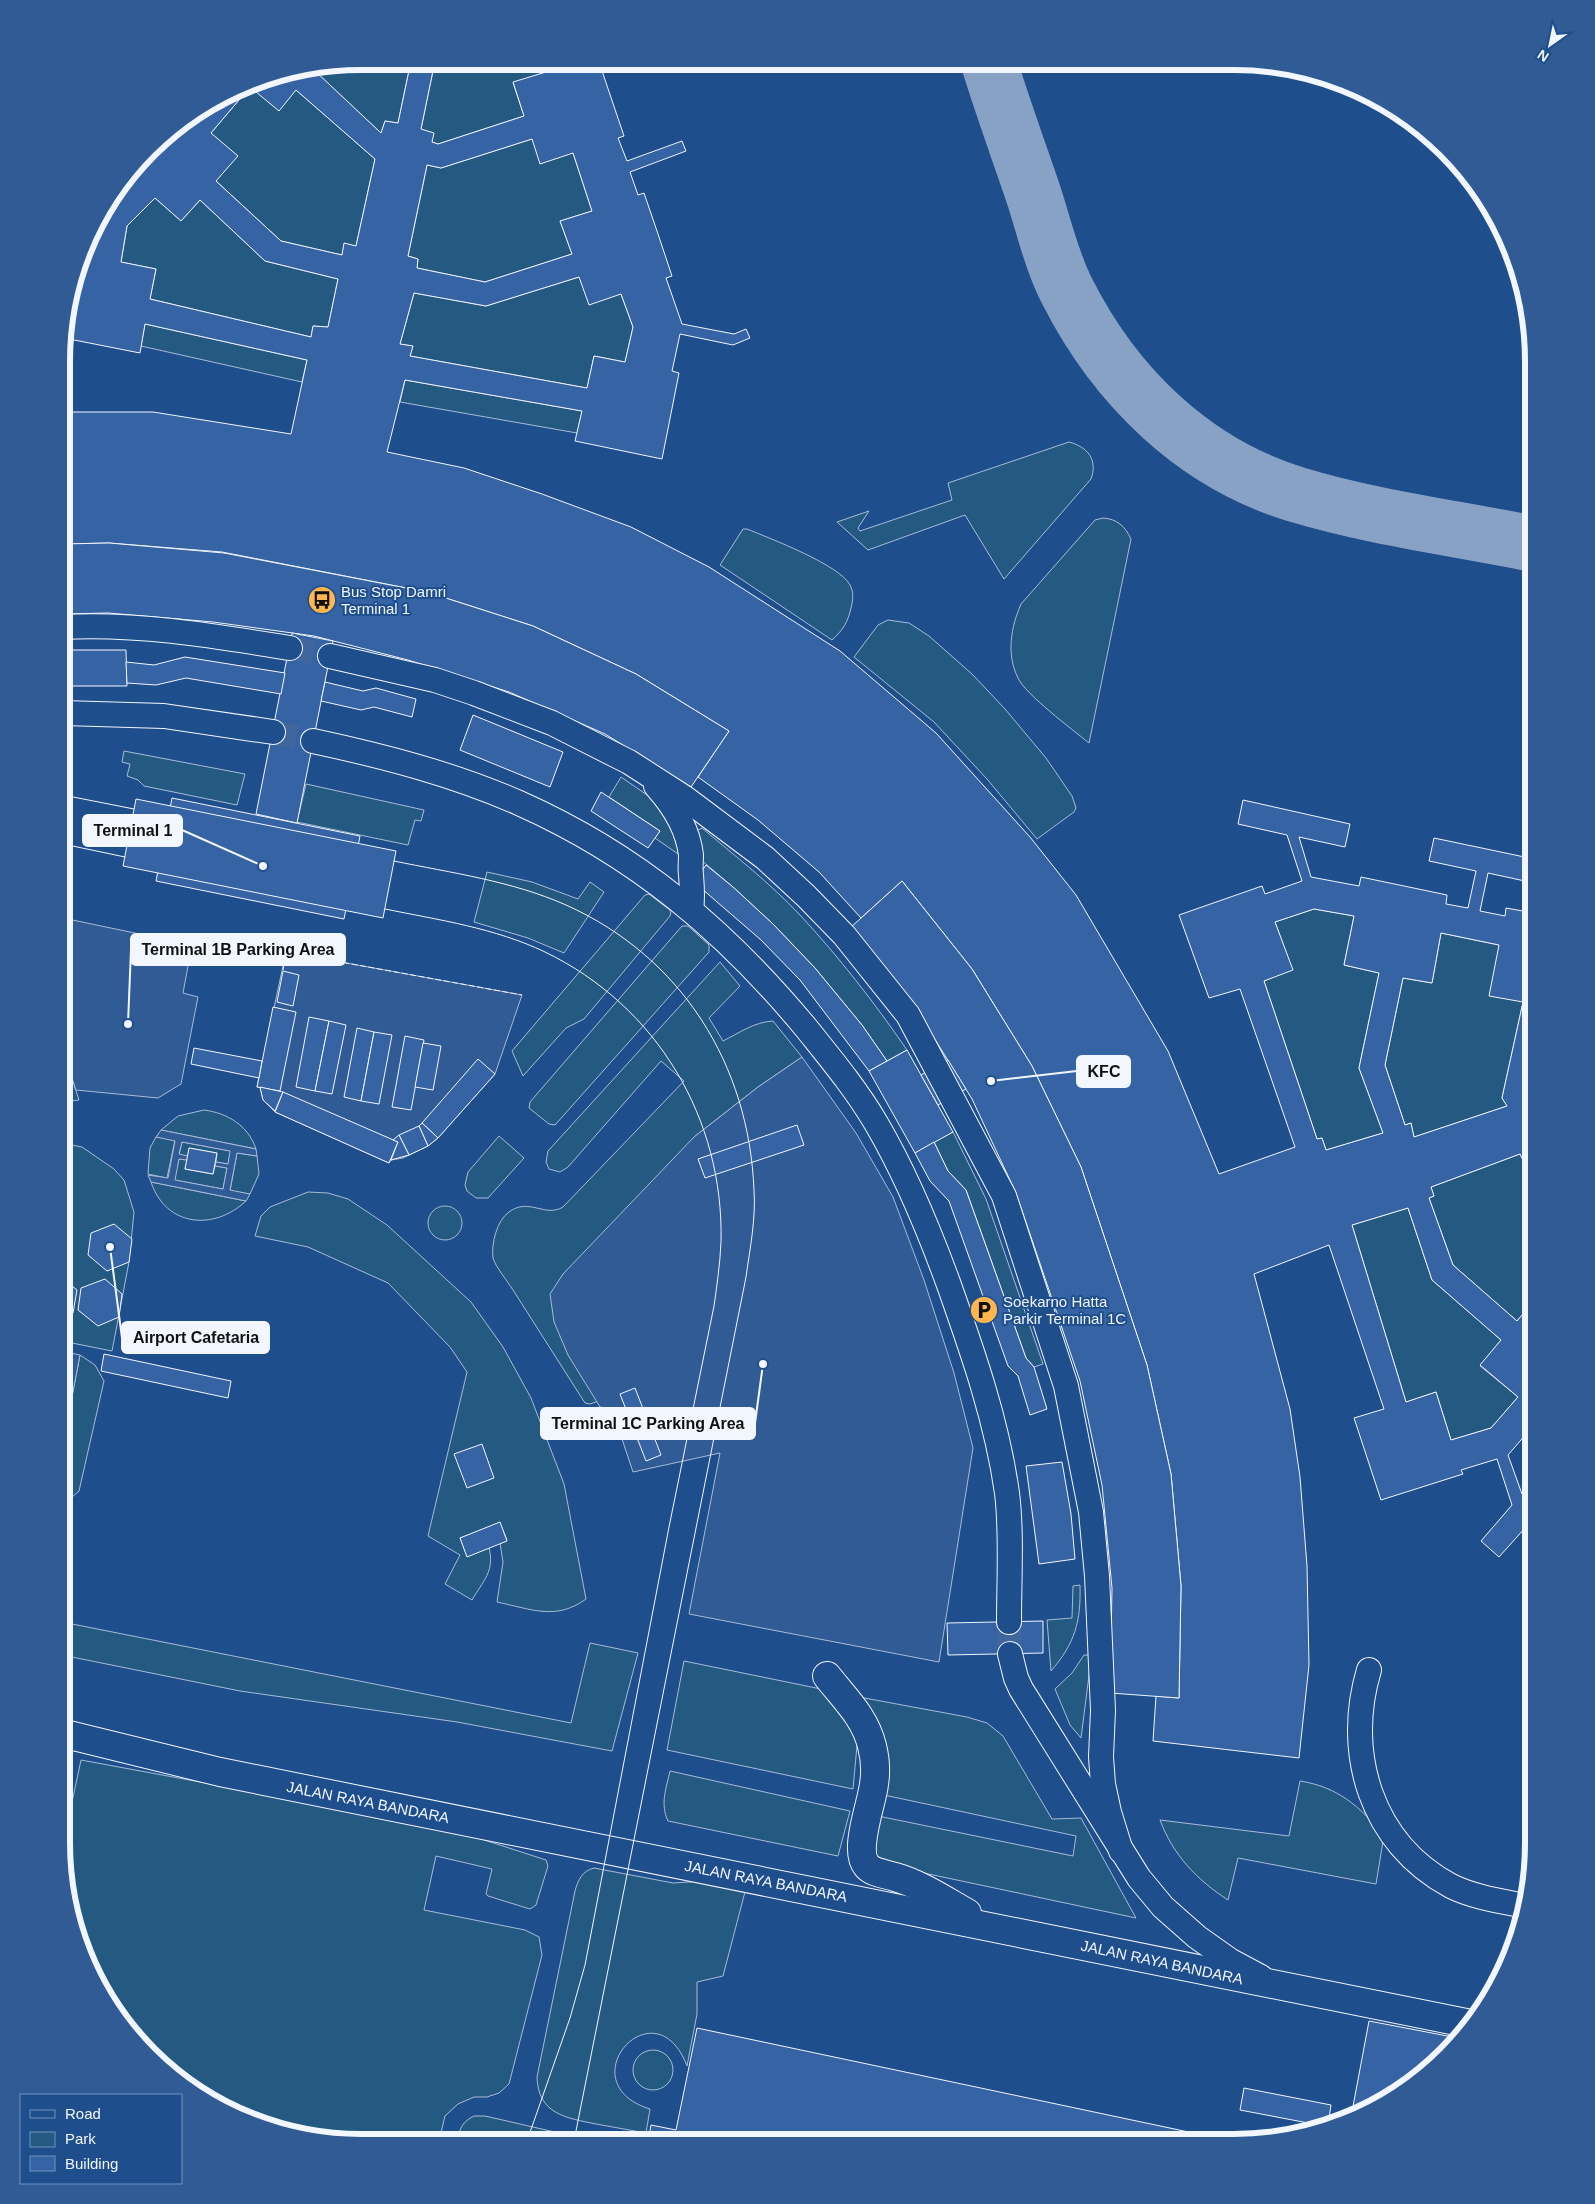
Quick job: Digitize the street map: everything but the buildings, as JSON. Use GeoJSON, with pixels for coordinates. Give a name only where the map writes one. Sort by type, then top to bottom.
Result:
{"type":"FeatureCollection","features":[{"type":"Feature","properties":{"kind":"main road"},"geometry":{"type":"LineString","coordinates":[[827,1676],[857,1711],[866,1728],[874,1760],[874,1784],[863,1835],[862,1860],[868,1868],[921,1888],[991,1926]]}},
{"type":"Feature","properties":{"kind":"main road","name":"JALAN RAYA BANDARA"},"geometry":{"type":"LineString","coordinates":[[70,1735],[220,1772],[1463,2022]]}},
{"type":"Feature","properties":{"kind":"street"},"geometry":{"type":"LineString","coordinates":[[70,627],[149,629],[210,635],[290,648]]}},
{"type":"Feature","properties":{"kind":"street"},"geometry":{"type":"LineString","coordinates":[[330,656],[435,680],[483,696],[552,722],[629,762],[685,798],[765,858],[844,935],[908,1015],[1004,1196],[1066,1386],[1091,1512],[1097,1576],[1103,1710],[1102,1766],[1109,1812],[1121,1850]]}},
{"type":"Feature","properties":{"kind":"street"},"geometry":{"type":"LineString","coordinates":[[70,713],[164,716],[273,732]]}},
{"type":"Feature","properties":{"kind":"street"},"geometry":{"type":"LineString","coordinates":[[313,741],[363,752],[442,774],[519,803],[594,841],[644,874],[691,910],[740,953],[764,978],[836,1064],[876,1124],[920,1210],[959,1311],[985,1391],[1007,1494],[1009,1622]]}},
{"type":"Feature","properties":{"kind":"street"},"geometry":{"type":"LineString","coordinates":[[629,762],[651,781],[667,799],[680,819],[691,854],[693,900],[691,910]]}},
{"type":"Feature","properties":{"kind":"street"},"geometry":{"type":"LineString","coordinates":[[1010,1654],[1021,1689],[1139,1878],[1164,1907],[1197,1937],[1231,1961],[1277,1985]]}},
{"type":"Feature","properties":{"kind":"street"},"geometry":{"type":"LineString","coordinates":[[1370,1670],[1361,1707],[1360,1752],[1372,1798],[1395,1838],[1412,1858],[1452,1886],[1476,1895],[1518,1905]]}},
{"type":"Feature","properties":{"kind":"green space"},"geometry":{"type":"Polygon","coordinates":[[[361,70],[409,70],[398,123],[385,121],[381,133],[317,73],[361,70]]]}},
{"type":"Feature","properties":{"kind":"green space"},"geometry":{"type":"Polygon","coordinates":[[[433,70],[545,70],[546,72],[513,83],[524,116],[438,144],[432,142],[421,129],[433,70]]]}},
{"type":"Feature","properties":{"kind":"green space"},"geometry":{"type":"Polygon","coordinates":[[[260,88],[296,90],[375,159],[356,246],[344,244],[342,255],[281,241],[216,181],[211,133],[243,95],[260,88]]]}},
{"type":"Feature","properties":{"kind":"green space"},"geometry":{"type":"Polygon","coordinates":[[[532,139],[573,153],[592,211],[560,221],[572,254],[485,282],[417,268],[418,259],[408,256],[427,165],[441,168],[532,139]]]}},
{"type":"Feature","properties":{"kind":"green space"},"geometry":{"type":"Polygon","coordinates":[[[155,198],[181,221],[200,200],[265,261],[338,279],[328,327],[313,326],[311,337],[150,299],[156,269],[121,262],[127,226],[155,198]]]}},
{"type":"Feature","properties":{"kind":"green space"},"geometry":{"type":"Polygon","coordinates":[[[579,277],[621,294],[633,327],[625,362],[594,356],[587,388],[410,356],[413,346],[400,344],[414,293],[486,306],[579,277]]]}},
{"type":"Feature","properties":{"kind":"green space"},"geometry":{"type":"Polygon","coordinates":[[[145,324],[307,360],[302,382],[141,346],[145,324]]]}},
{"type":"Feature","properties":{"kind":"green space"},"geometry":{"type":"Polygon","coordinates":[[[405,380],[582,411],[577,433],[400,402],[405,380]]]}},
{"type":"Feature","properties":{"kind":"green space"},"geometry":{"type":"Polygon","coordinates":[[[1069,442],[1081,447],[1090,455],[1093,466],[1091,479],[1004,579],[965,515],[868,550],[837,522],[869,511],[858,528],[860,531],[952,500],[948,483],[1069,442]]]}},
{"type":"Feature","properties":{"kind":"green space"},"geometry":{"type":"Polygon","coordinates":[[[1103,518],[1120,524],[1131,539],[1089,743],[1050,712],[1022,685],[1014,669],[1011,641],[1012,631],[1021,604],[1095,520],[1103,518]]]}},
{"type":"Feature","properties":{"kind":"green space"},"geometry":{"type":"Polygon","coordinates":[[[743,529],[803,553],[844,577],[850,585],[853,599],[847,622],[832,640],[720,565],[743,529]]]}},
{"type":"Feature","properties":{"kind":"green space"},"geometry":{"type":"Polygon","coordinates":[[[888,620],[909,623],[929,636],[972,674],[1005,709],[1046,758],[1072,796],[1076,808],[1074,812],[1037,839],[987,779],[934,722],[854,657],[878,625],[888,620]]]}},
{"type":"Feature","properties":{"kind":"green space"},"geometry":{"type":"Polygon","coordinates":[[[124,751],[245,774],[237,805],[144,786],[138,780],[127,776],[130,764],[122,762],[124,751]]]}},
{"type":"Feature","properties":{"kind":"green space"},"geometry":{"type":"Polygon","coordinates":[[[621,777],[650,797],[670,820],[681,856],[655,838],[660,831],[609,797],[621,777]]]}},
{"type":"Feature","properties":{"kind":"green space"},"geometry":{"type":"Polygon","coordinates":[[[306,784],[424,810],[421,821],[415,820],[408,845],[297,822],[306,784]]]}},
{"type":"Feature","properties":{"kind":"green space"},"geometry":{"type":"Polygon","coordinates":[[[702,828],[789,903],[856,980],[907,1050],[887,1061],[862,1025],[815,968],[773,924],[700,859],[696,831],[702,828]]]}},
{"type":"Feature","properties":{"kind":"green space"},"geometry":{"type":"Polygon","coordinates":[[[487,872],[532,882],[578,899],[590,882],[604,892],[564,953],[528,938],[474,922],[487,872]]]}},
{"type":"Feature","properties":{"kind":"green space"},"geometry":{"type":"Polygon","coordinates":[[[649,894],[671,911],[670,916],[584,1019],[566,1028],[523,1076],[512,1051],[645,895],[649,894]]]}},
{"type":"Feature","properties":{"kind":"green space"},"geometry":{"type":"Polygon","coordinates":[[[1314,909],[1354,916],[1344,965],[1379,973],[1359,1068],[1383,1133],[1326,1150],[1322,1138],[1317,1139],[1264,981],[1292,969],[1275,922],[1314,909]]]}},
{"type":"Feature","properties":{"kind":"green space"},"geometry":{"type":"Polygon","coordinates":[[[682,926],[688,926],[709,945],[709,952],[555,1125],[549,1124],[529,1108],[530,1102],[682,926]]]}},
{"type":"Feature","properties":{"kind":"green space"},"geometry":{"type":"Polygon","coordinates":[[[1441,933],[1499,945],[1523,1002],[1502,1098],[1507,1106],[1414,1137],[1411,1123],[1405,1125],[1385,1065],[1403,978],[1432,983],[1441,933]]]}},
{"type":"Feature","properties":{"kind":"green space"},"geometry":{"type":"Polygon","coordinates":[[[720,962],[740,986],[709,1018],[723,1041],[753,1026],[773,1021],[802,1057],[758,1087],[694,1137],[620,1394],[590,1404],[585,1403],[496,1265],[493,1258],[494,1239],[501,1221],[509,1212],[516,1208],[523,1206],[556,1210],[563,1207],[684,1081],[661,1061],[568,1167],[560,1172],[549,1169],[546,1162],[548,1151],[720,962]]]}},
{"type":"Feature","properties":{"kind":"green space"},"geometry":{"type":"Polygon","coordinates":[[[70,1072],[79,1100],[70,1101],[70,1072]]]}},
{"type":"Feature","properties":{"kind":"green space"},"geometry":{"type":"Polygon","coordinates":[[[204,1110],[221,1114],[236,1122],[248,1133],[256,1149],[161,1130],[178,1116],[204,1110]]]}},
{"type":"Feature","properties":{"kind":"green space"},"geometry":{"type":"Polygon","coordinates":[[[953,1132],[986,1199],[1043,1364],[1034,1367],[1026,1358],[966,1190],[948,1171],[934,1142],[953,1132]]]}},
{"type":"Feature","properties":{"kind":"green space"},"geometry":{"type":"Polygon","coordinates":[[[499,1136],[524,1158],[488,1198],[476,1198],[467,1191],[465,1185],[468,1172],[499,1136]]]}},
{"type":"Feature","properties":{"kind":"green space"},"geometry":{"type":"Polygon","coordinates":[[[156,1137],[175,1140],[167,1178],[148,1174],[150,1148],[156,1137]]]}},
{"type":"Feature","properties":{"kind":"green space"},"geometry":{"type":"Polygon","coordinates":[[[182,1142],[231,1151],[228,1164],[216,1162],[217,1153],[189,1148],[188,1156],[179,1155],[182,1142]]]}},
{"type":"Feature","properties":{"kind":"green space"},"geometry":{"type":"Polygon","coordinates":[[[70,1145],[82,1147],[114,1169],[124,1180],[134,1212],[129,1262],[112,1351],[70,1343],[70,1145]]]}},
{"type":"Feature","properties":{"kind":"green space"},"geometry":{"type":"Polygon","coordinates":[[[237,1153],[257,1156],[259,1174],[250,1194],[230,1191],[237,1153]]]}},
{"type":"Feature","properties":{"kind":"green space"},"geometry":{"type":"Polygon","coordinates":[[[1520,1154],[1525,1164],[1525,1312],[1517,1321],[1453,1265],[1429,1198],[1434,1196],[1431,1187],[1520,1154]]]}},
{"type":"Feature","properties":{"kind":"green space"},"geometry":{"type":"Polygon","coordinates":[[[179,1159],[187,1160],[185,1169],[213,1174],[215,1166],[227,1168],[223,1189],[174,1180],[179,1159]]]}},
{"type":"Feature","properties":{"kind":"green space"},"geometry":{"type":"Polygon","coordinates":[[[151,1182],[246,1201],[233,1211],[220,1217],[192,1220],[179,1216],[168,1208],[158,1197],[151,1182]]]}},
{"type":"Feature","properties":{"kind":"green space"},"geometry":{"type":"Polygon","coordinates":[[[308,1192],[328,1193],[348,1199],[387,1225],[471,1302],[503,1347],[531,1398],[564,1484],[586,1599],[575,1606],[554,1611],[532,1610],[497,1602],[503,1562],[500,1543],[507,1540],[500,1523],[460,1538],[467,1556],[489,1548],[489,1570],[472,1600],[445,1584],[460,1555],[428,1536],[467,1372],[450,1347],[388,1283],[308,1247],[255,1236],[261,1216],[270,1207],[308,1192]]]}},
{"type":"Feature","properties":{"kind":"green space"},"geometry":{"type":"Polygon","coordinates":[[[445,1206],[452,1207],[457,1211],[461,1216],[461,1230],[457,1235],[452,1239],[445,1240],[438,1239],[433,1235],[429,1230],[428,1223],[429,1216],[433,1211],[438,1207],[445,1206]]]}},
{"type":"Feature","properties":{"kind":"green space"},"geometry":{"type":"Polygon","coordinates":[[[1408,1208],[1432,1280],[1501,1340],[1480,1366],[1518,1397],[1491,1428],[1451,1440],[1436,1392],[1406,1402],[1352,1225],[1408,1208]]]}},
{"type":"Feature","properties":{"kind":"green space"},"geometry":{"type":"Polygon","coordinates":[[[80,1355],[95,1365],[104,1381],[79,1491],[70,1499],[70,1407],[80,1355]]]}},
{"type":"Feature","properties":{"kind":"green space"},"geometry":{"type":"Polygon","coordinates":[[[1080,1585],[1078,1621],[1075,1631],[1066,1651],[1051,1671],[1047,1620],[1072,1618],[1073,1586],[1080,1585]]]}},
{"type":"Feature","properties":{"kind":"green space"},"geometry":{"type":"Polygon","coordinates":[[[70,1624],[571,1723],[590,1643],[638,1653],[612,1751],[457,1722],[240,1691],[70,1657],[70,1624]]]}},
{"type":"Feature","properties":{"kind":"green space"},"geometry":{"type":"Polygon","coordinates":[[[1084,1655],[1088,1655],[1091,1660],[1081,1738],[1070,1725],[1055,1689],[1072,1673],[1084,1655]]]}},
{"type":"Feature","properties":{"kind":"green space"},"geometry":{"type":"Polygon","coordinates":[[[684,1661],[821,1689],[858,1735],[853,1789],[667,1750],[684,1661]]]}},
{"type":"Feature","properties":{"kind":"green space"},"geometry":{"type":"Polygon","coordinates":[[[859,1697],[967,1717],[987,1723],[1003,1736],[1052,1819],[1081,1818],[1136,1918],[872,1862],[878,1816],[1073,1856],[1076,1836],[884,1795],[859,1697]]]}},
{"type":"Feature","properties":{"kind":"green space"},"geometry":{"type":"Polygon","coordinates":[[[81,1760],[444,1827],[546,1860],[548,1866],[536,1905],[530,1909],[486,1894],[492,1869],[436,1856],[424,1910],[525,1930],[539,1937],[542,1955],[509,2084],[499,2093],[487,2097],[474,2097],[458,2104],[445,2116],[441,2134],[323,2132],[267,2119],[215,2095],[184,2074],[155,2049],[119,2005],[100,1972],[85,1937],[72,1881],[70,1812],[81,1760]]]}},
{"type":"Feature","properties":{"kind":"green space"},"geometry":{"type":"Polygon","coordinates":[[[670,1771],[850,1811],[838,1856],[668,1821],[664,1802],[670,1771]]]}},
{"type":"Feature","properties":{"kind":"green space"},"geometry":{"type":"Polygon","coordinates":[[[1300,1781],[1326,1788],[1347,1799],[1366,1815],[1384,1835],[1376,1884],[1238,1858],[1228,1900],[1206,1884],[1187,1866],[1165,1833],[1160,1820],[1289,1836],[1300,1781]]]}},
{"type":"Feature","properties":{"kind":"green space"},"geometry":{"type":"Polygon","coordinates":[[[594,1868],[673,1883],[706,1881],[746,1888],[723,1976],[697,1982],[697,2014],[687,2066],[673,2043],[656,2034],[639,2036],[625,2046],[616,2062],[616,2080],[626,2096],[650,2109],[646,2133],[585,2122],[564,2116],[548,2107],[542,2099],[539,2089],[537,2077],[575,1891],[581,1876],[586,1871],[594,1868]]]}},
{"type":"Feature","properties":{"kind":"green space"},"geometry":{"type":"Polygon","coordinates":[[[657,2050],[664,2053],[670,2059],[673,2070],[672,2078],[664,2087],[657,2090],[649,2090],[642,2087],[634,2078],[633,2066],[636,2059],[645,2051],[657,2050]]]}},
{"type":"Feature","properties":{"kind":"green space"},"geometry":{"type":"Polygon","coordinates":[[[474,2116],[485,2116],[563,2134],[459,2134],[467,2121],[474,2116]]]}},
{"type":"Feature","properties":{"kind":"shaded area"},"geometry":{"type":"Polygon","coordinates":[[[70,919],[192,945],[183,993],[198,997],[181,1084],[158,1098],[76,1090],[70,1072],[70,919]]]}},
{"type":"Feature","properties":{"kind":"shaded area"},"geometry":{"type":"Polygon","coordinates":[[[286,952],[522,995],[495,1074],[438,1138],[428,1146],[403,1158],[391,1160],[389,1163],[275,1112],[263,1100],[260,1087],[257,1087],[286,952]]]}},
{"type":"Feature","properties":{"kind":"shaded area"},"geometry":{"type":"Polygon","coordinates":[[[802,1057],[856,1133],[893,1197],[924,1280],[954,1373],[973,1448],[939,1662],[689,1614],[720,1453],[633,1472],[612,1409],[600,1407],[568,1355],[554,1322],[550,1294],[563,1274],[694,1137],[758,1087],[802,1057]]]}},
{"type":"Feature","properties":{"kind":"shaded area"},"geometry":{"type":"Polygon","coordinates":[[[161,1130],[256,1149],[257,1156],[237,1153],[230,1190],[250,1194],[246,1201],[151,1182],[148,1175],[168,1178],[175,1141],[156,1137],[161,1130]],[[182,1142],[179,1154],[188,1156],[187,1160],[179,1159],[175,1180],[223,1189],[227,1168],[215,1166],[216,1162],[228,1164],[230,1151],[182,1142]]]}},
{"type":"Feature","properties":{"kind":"shaded area"},"geometry":{"type":"Polygon","coordinates":[[[70,1353],[80,1355],[70,1407],[70,1353]]]}},
{"type":"Feature","properties":{"kind":"taxiway"},"geometry":{"type":"LineString","coordinates":[[991,70],[1053,256],[1067,291],[1086,326],[1109,359],[1134,389],[1162,417],[1192,442],[1225,463],[1260,481],[1298,495],[1356,510],[1525,542]]}},
{"type":"Feature","properties":{"kind":"tunnel"},"geometry":{"type":"LineString","coordinates":[[290,648],[330,656]]}},
{"type":"Feature","properties":{"kind":"tunnel"},"geometry":{"type":"LineString","coordinates":[[273,732],[313,741]]}},
{"type":"Feature","properties":{"kind":"tunnel"},"geometry":{"type":"LineString","coordinates":[[1009,1622],[1010,1654]]}},
{"type":"Feature","properties":{"kind":"tram line"},"geometry":{"type":"LineString","coordinates":[[70,796],[134,809]]}},
{"type":"Feature","properties":{"kind":"tram line"},"geometry":{"type":"LineString","coordinates":[[70,845],[125,857]]}},
{"type":"Feature","properties":{"kind":"tram line"},"geometry":{"type":"LineString","coordinates":[[394,861],[482,878],[545,897],[566,905],[607,927],[644,954],[675,985],[702,1020],[723,1059],[739,1100],[749,1144],[754,1190],[754,1212],[746,1277],[575,2134]]}},
{"type":"Feature","properties":{"kind":"tram line"},"geometry":{"type":"LineString","coordinates":[[385,909],[487,931],[526,944],[545,952],[585,975],[620,1003],[651,1035],[676,1071],[696,1110],[711,1152],[719,1196],[721,1242],[714,1306],[669,1527],[585,1965],[570,2018],[529,2134]]}},
{"type":"Feature","properties":{"kind":"fence"},"geometry":{"type":"LineString","coordinates":[[283,970],[286,952],[522,995]]}},
{"type":"Feature","properties":{"kind":"place","name":"Bus Stop Damri Terminal 1"},"geometry":{"type":"Point","coordinates":[322,600]}},
{"type":"Feature","properties":{"kind":"place","name":"Terminal 1"},"geometry":{"type":"Point","coordinates":[263,866]}},
{"type":"Feature","properties":{"kind":"place","name":"Terminal 1B Parking Area"},"geometry":{"type":"Point","coordinates":[128,1024]}},
{"type":"Feature","properties":{"kind":"place","name":"KFC"},"geometry":{"type":"Point","coordinates":[991,1081]}},
{"type":"Feature","properties":{"kind":"place","name":"Airport Cafetaria"},"geometry":{"type":"Point","coordinates":[110,1247]}},
{"type":"Feature","properties":{"kind":"place","name":"Soekarno Hatta Parkir Terminal 1C"},"geometry":{"type":"Point","coordinates":[984,1310]}},
{"type":"Feature","properties":{"kind":"place","name":"Terminal 1C Parking Area"},"geometry":{"type":"Point","coordinates":[763,1364]}}]}
